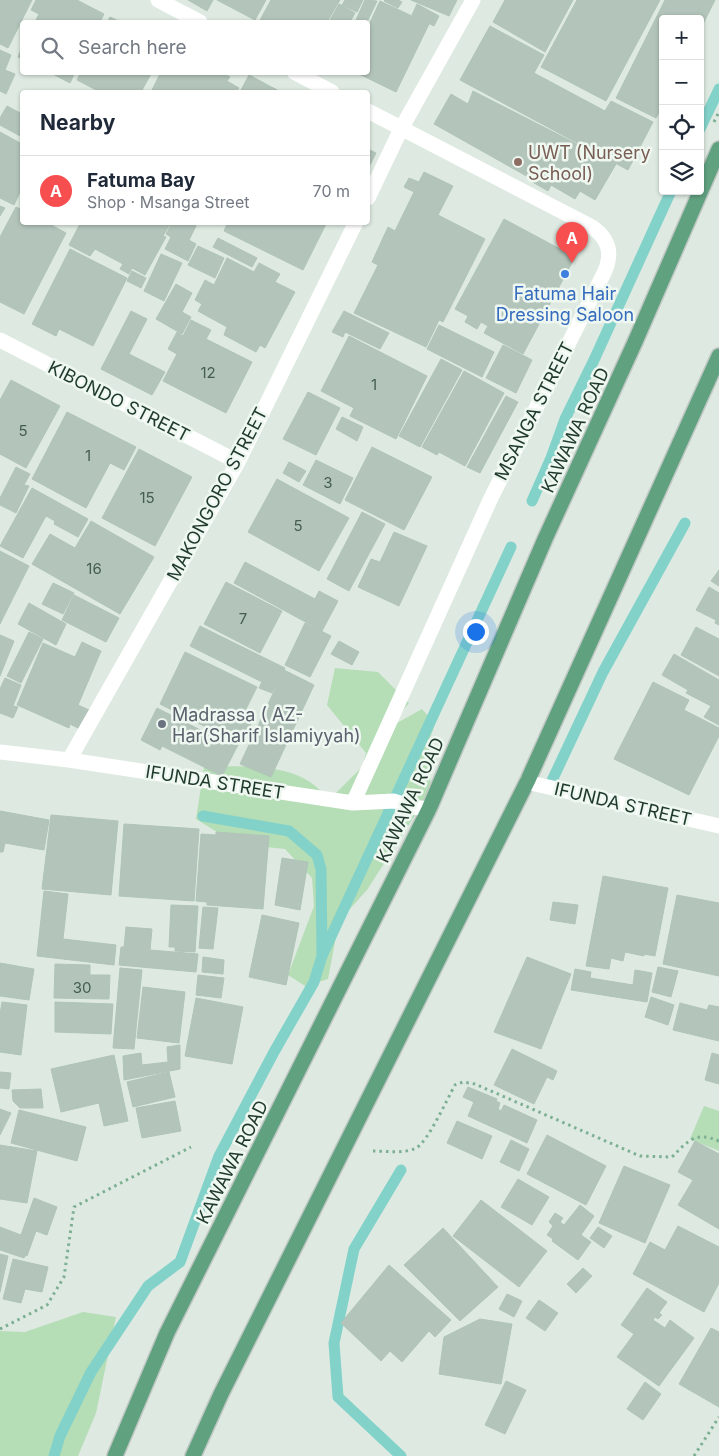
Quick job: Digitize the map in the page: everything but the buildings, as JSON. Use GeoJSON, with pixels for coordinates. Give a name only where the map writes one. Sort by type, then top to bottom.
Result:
{"type":"FeatureCollection","features":[{"type":"Feature","properties":{"kind":"main road","name":"KAWAWA ROAD"},"geometry":{"type":"LineString","coordinates":[[115,1456],[167,1333],[429,809],[545,539],[636,342],[719,150]]}},
{"type":"Feature","properties":{"kind":"main road"},"geometry":{"type":"LineString","coordinates":[[193,1456],[221,1394],[528,780],[719,356]]}},
{"type":"Feature","properties":{"kind":"street"},"geometry":{"type":"LineString","coordinates":[[158,0],[196,20]]}},
{"type":"Feature","properties":{"kind":"street"},"geometry":{"type":"LineString","coordinates":[[370,194],[401,129],[473,0]]}},
{"type":"Feature","properties":{"kind":"street"},"geometry":{"type":"LineString","coordinates":[[300,75],[328,90]]}},
{"type":"Feature","properties":{"kind":"street","name":"MSANGA STREET"},"geometry":{"type":"LineString","coordinates":[[353,803],[490,500],[609,263],[607,242],[601,233],[592,227],[370,112]]}},
{"type":"Feature","properties":{"kind":"street","name":"MAKONGORO STREET"},"geometry":{"type":"LineString","coordinates":[[69,760],[238,462],[355,225]]}},
{"type":"Feature","properties":{"kind":"street","name":"KIBONDO STREET"},"geometry":{"type":"LineString","coordinates":[[0,340],[238,462]]}},
{"type":"Feature","properties":{"kind":"street","name":"IFUNDA STREET"},"geometry":{"type":"LineString","coordinates":[[0,752],[69,760],[353,803],[394,802],[429,809]]}},
{"type":"Feature","properties":{"kind":"street","name":"IFUNDA STREET"},"geometry":{"type":"LineString","coordinates":[[528,780],[535,784],[719,826]]}},
{"type":"Feature","properties":{"kind":"path"},"geometry":{"type":"LineString","coordinates":[[343,1148],[348,1151],[406,1151],[417,1148],[425,1140],[455,1085],[463,1082],[475,1084],[640,1156],[672,1157],[690,1139],[708,1136],[719,1141]]}},
{"type":"Feature","properties":{"kind":"path"},"geometry":{"type":"LineString","coordinates":[[0,1329],[47,1305],[64,1277],[74,1206],[192,1147]]}},
{"type":"Feature","properties":{"kind":"path"},"geometry":{"type":"LineString","coordinates":[[694,1456],[719,1417]]}},
{"type":"Feature","properties":{"kind":"green space"},"geometry":{"type":"Polygon","coordinates":[[[335,668],[378,672],[409,703],[398,716],[397,723],[422,709],[435,724],[429,741],[431,796],[415,815],[367,890],[339,921],[328,979],[305,986],[288,975],[314,906],[312,878],[285,849],[236,844],[196,819],[204,767],[259,767],[286,772],[310,782],[330,799],[362,767],[366,753],[327,705],[335,668]]]}},
{"type":"Feature","properties":{"kind":"green space"},"geometry":{"type":"Polygon","coordinates":[[[704,1106],[719,1111],[719,1151],[690,1139],[704,1106]]]}},
{"type":"Feature","properties":{"kind":"green space"},"geometry":{"type":"Polygon","coordinates":[[[83,1312],[116,1317],[96,1413],[78,1456],[0,1456],[0,1331],[25,1332],[83,1312]]]}},
{"type":"Feature","properties":{"kind":"waterway"},"geometry":{"type":"LineString","coordinates":[[704,121],[719,89]]}},
{"type":"Feature","properties":{"kind":"waterway"},"geometry":{"type":"LineString","coordinates":[[532,501],[551,458],[565,419],[669,195]]}},
{"type":"Feature","properties":{"kind":"waterway"},"geometry":{"type":"LineString","coordinates":[[549,787],[603,672],[685,523]]}},
{"type":"Feature","properties":{"kind":"waterway"},"geometry":{"type":"LineString","coordinates":[[54,1456],[60,1436],[91,1372],[148,1286],[180,1262],[219,1156],[274,1052],[314,982],[322,956],[511,547]]}},
{"type":"Feature","properties":{"kind":"waterway"},"geometry":{"type":"LineString","coordinates":[[203,816],[289,831],[317,855],[321,869],[322,954]]}},
{"type":"Feature","properties":{"kind":"waterway"},"geometry":{"type":"LineString","coordinates":[[401,1170],[354,1249],[334,1343],[338,1397],[401,1456]]}},
{"type":"Feature","properties":{"kind":"place","name":"UWT (Nursery School)"},"geometry":{"type":"Point","coordinates":[518,162]}},
{"type":"Feature","properties":{"kind":"place","name":"Fatuma Bay"},"geometry":{"type":"Point","coordinates":[572,263]}},
{"type":"Feature","properties":{"kind":"place","name":"Fatuma Hair Dressing Saloon"},"geometry":{"type":"Point","coordinates":[565,274]}},
{"type":"Feature","properties":{"kind":"place","name":"Madrassa ( AZ- Har(Sharif Islamiyyah)"},"geometry":{"type":"Point","coordinates":[162,724]}}]}
